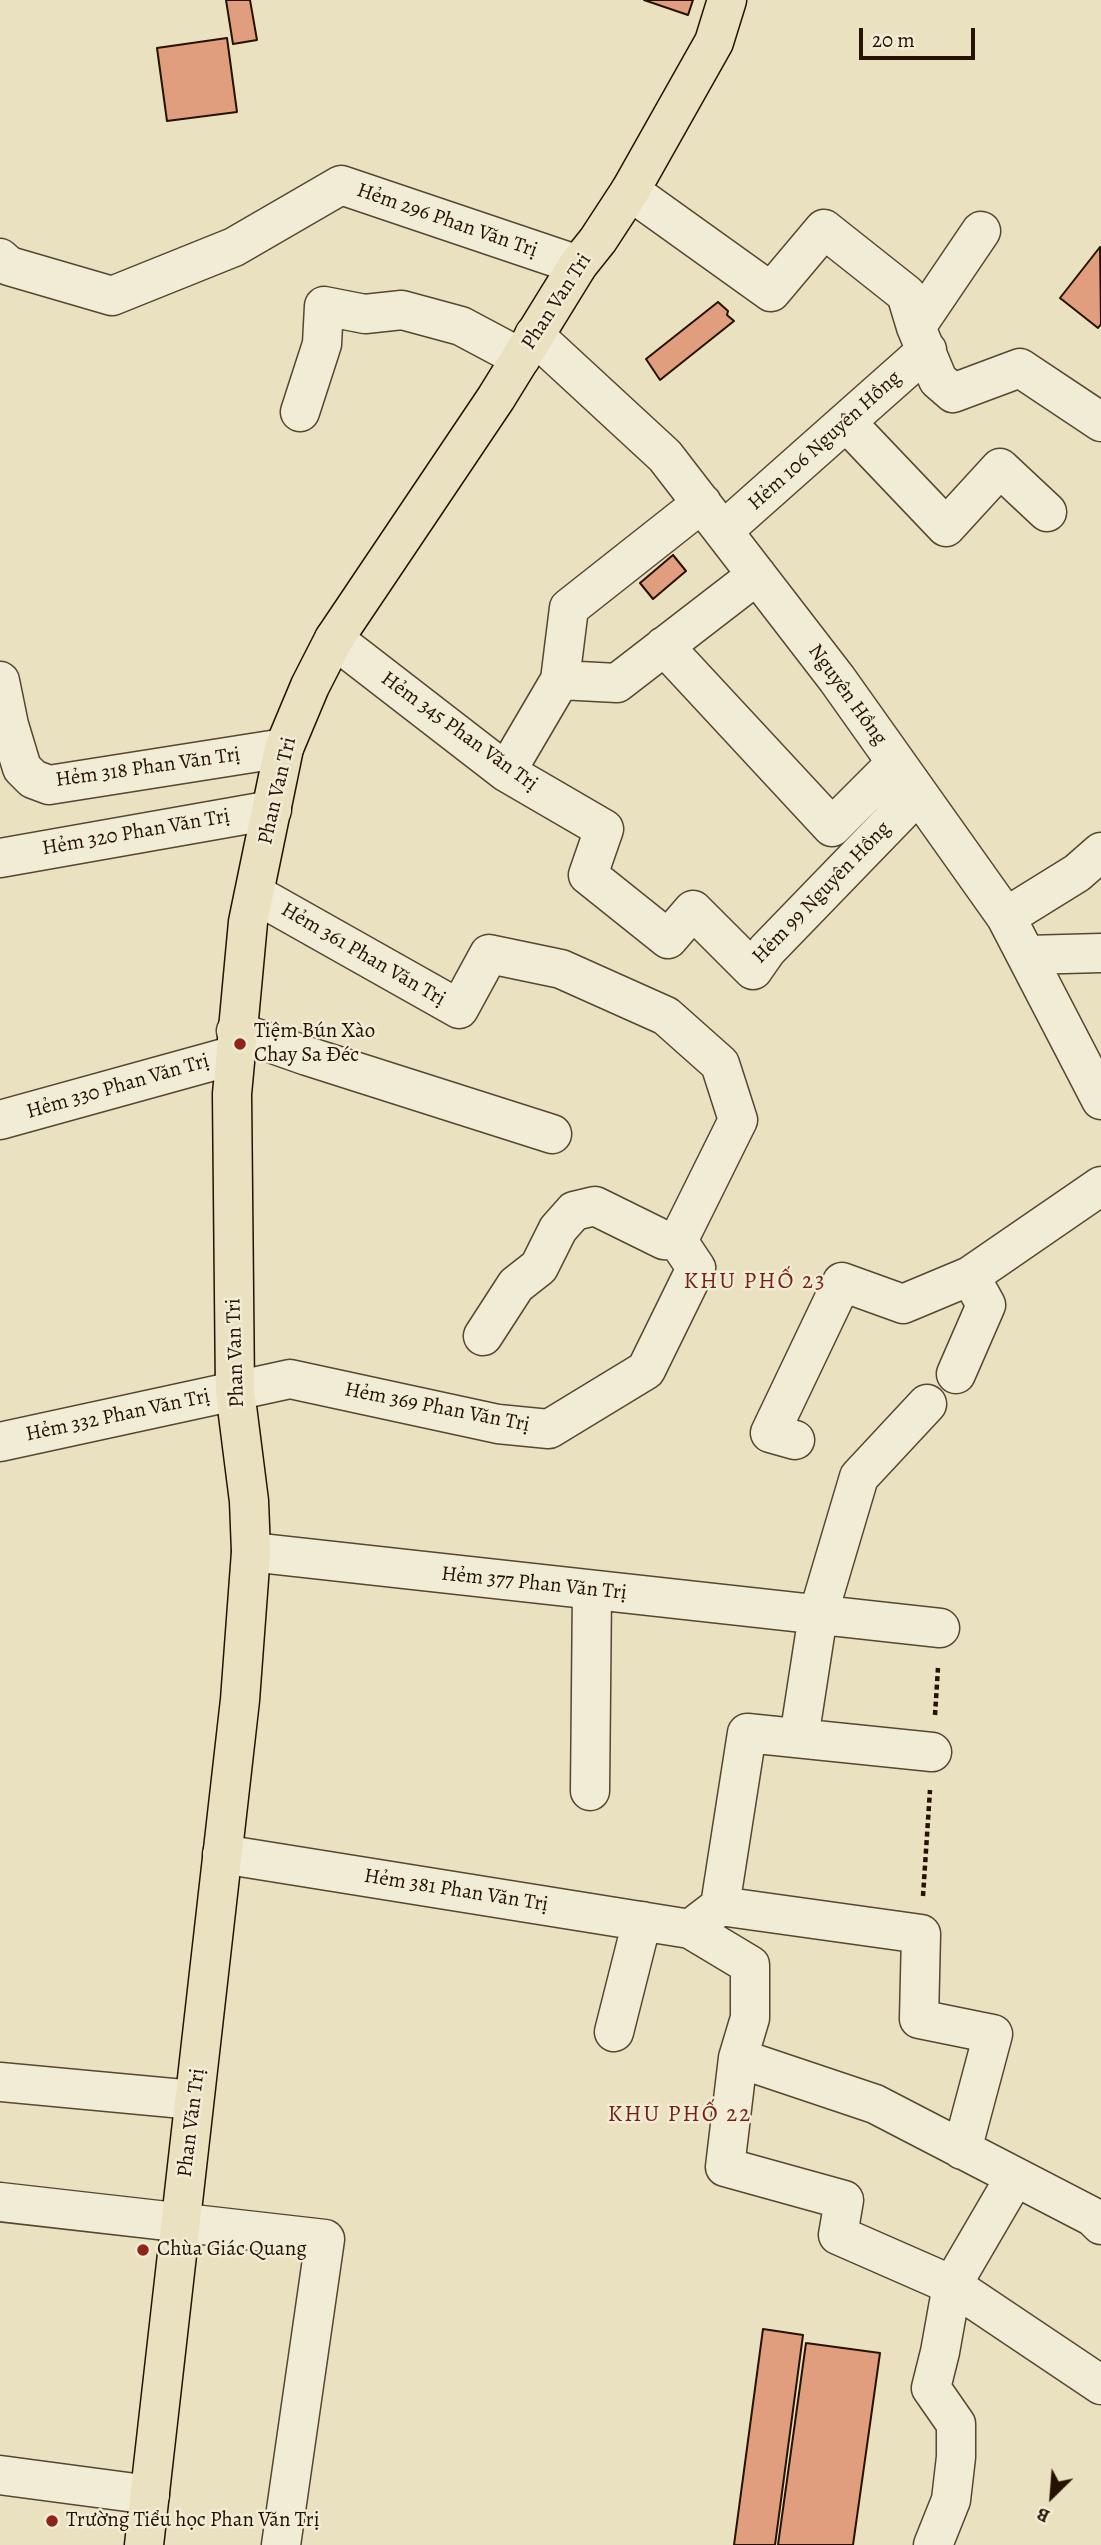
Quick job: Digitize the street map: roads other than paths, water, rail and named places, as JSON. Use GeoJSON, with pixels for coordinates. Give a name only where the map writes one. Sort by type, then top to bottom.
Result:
{"type":"FeatureCollection","features":[{"type":"Feature","properties":{"kind":"main road","name":"Phan Van Tri"},"geometry":{"type":"LineString","coordinates":[[222,1854],[240,1700],[251,1552],[249,1501],[235,1391],[232,1094],[248,922],[284,748],[310,686],[334,639],[496,398],[578,265],[598,240],[629,191],[714,41],[727,0]]}},
{"type":"Feature","properties":{"kind":"main road","name":"Phan Văn Trị"},"geometry":{"type":"LineString","coordinates":[[144,2545],[222,1854]]}},
{"type":"Feature","properties":{"kind":"street","name":"Hẻm 296 Phan Văn Trị"},"geometry":{"type":"LineString","coordinates":[[3,266],[112,296],[234,247],[341,185],[578,265]]}},
{"type":"Feature","properties":{"kind":"street"},"geometry":{"type":"LineString","coordinates":[[629,191],[771,292],[824,229],[906,294],[938,380],[953,393],[1020,368],[1101,422]]}},
{"type":"Feature","properties":{"kind":"street","name":"Hẻm 106 Nguyên Hồng"},"geometry":{"type":"LineString","coordinates":[[560,680],[569,608],[713,517],[847,423],[921,339],[981,231]]}},
{"type":"Feature","properties":{"kind":"street","name":"Nguyên Hồng"},"geometry":{"type":"LineString","coordinates":[[300,412],[322,344],[324,306],[365,314],[402,310],[528,346],[665,456],[837,679],[1006,917],[1101,1100]]}},
{"type":"Feature","properties":{"kind":"street"},"geometry":{"type":"LineString","coordinates":[[847,423],[946,527],[1000,468],[1047,512]]}},
{"type":"Feature","properties":{"kind":"street"},"geometry":{"type":"LineString","coordinates":[[506,772],[560,680],[617,683],[757,575]]}},
{"type":"Feature","properties":{"kind":"street","name":"Hẻm 345 Phan Văn Trị"},"geometry":{"type":"LineString","coordinates":[[334,639],[506,772],[604,829],[588,875],[668,939]]}},
{"type":"Feature","properties":{"kind":"street"},"geometry":{"type":"LineString","coordinates":[[664,646],[832,827],[896,763]]}},
{"type":"Feature","properties":{"kind":"street","name":"Hẻm 318 Phan Văn Trị"},"geometry":{"type":"LineString","coordinates":[[0,681],[4,726],[22,768],[33,779],[49,785],[284,748]]}},
{"type":"Feature","properties":{"kind":"street","name":"Hẻm 99 Nguyên Hồng"},"geometry":{"type":"LineString","coordinates":[[668,939],[693,910],[753,970],[767,950],[918,793]]}},
{"type":"Feature","properties":{"kind":"street","name":"Hẻm 320 Phan Văn Trị"},"geometry":{"type":"LineString","coordinates":[[0,858],[74,833],[272,810]]}},
{"type":"Feature","properties":{"kind":"street"},"geometry":{"type":"LineString","coordinates":[[1006,917],[1077,873],[1101,852]]}},
{"type":"Feature","properties":{"kind":"street","name":"Hẻm 361 Phan Văn Trị"},"geometry":{"type":"LineString","coordinates":[[255,894],[459,1009],[489,954],[561,969],[666,1016],[720,1064],[738,1120],[678,1241]]}},
{"type":"Feature","properties":{"kind":"street"},"geometry":{"type":"LineString","coordinates":[[1027,955],[1101,953]]}},
{"type":"Feature","properties":{"kind":"street"},"geometry":{"type":"LineString","coordinates":[[236,1043],[307,1056],[552,1133]]}},
{"type":"Feature","properties":{"kind":"street","name":"Hẻm 330 Phan Văn Trị"},"geometry":{"type":"LineString","coordinates":[[0,1120],[236,1043]]}},
{"type":"Feature","properties":{"kind":"street"},"geometry":{"type":"LineString","coordinates":[[795,1440],[770,1433],[842,1282],[903,1304],[970,1276],[1101,1186]]}},
{"type":"Feature","properties":{"kind":"street"},"geometry":{"type":"LineString","coordinates":[[483,1336],[516,1285],[539,1267],[558,1229],[574,1211],[595,1206],[664,1240],[678,1241]]}},
{"type":"Feature","properties":{"kind":"street","name":"Hẻm 369 Phan Văn Trị"},"geometry":{"type":"LineString","coordinates":[[235,1391],[289,1379],[498,1424],[549,1429],[646,1370],[696,1268],[678,1241]]}},
{"type":"Feature","properties":{"kind":"street"},"geometry":{"type":"LineString","coordinates":[[957,1374],[986,1305],[970,1276]]}},
{"type":"Feature","properties":{"kind":"street","name":"Hẻm 332 Phan Văn Trị"},"geometry":{"type":"LineString","coordinates":[[0,1442],[235,1391]]}},
{"type":"Feature","properties":{"kind":"street"},"geometry":{"type":"LineString","coordinates":[[799,1738],[818,1615],[859,1477],[927,1404]]}},
{"type":"Feature","properties":{"kind":"street","name":"Hẻm 377 Phan Văn Trị"},"geometry":{"type":"LineString","coordinates":[[251,1552],[940,1628]]}},
{"type":"Feature","properties":{"kind":"street"},"geometry":{"type":"LineString","coordinates":[[590,1791],[592,1591]]}},
{"type":"Feature","properties":{"kind":"street"},"geometry":{"type":"LineString","coordinates":[[690,1929],[720,1906],[747,1732],[932,1752]]}},
{"type":"Feature","properties":{"kind":"street","name":"Hẻm 381 Phan Văn Trị"},"geometry":{"type":"LineString","coordinates":[[222,1854],[690,1929],[750,1965],[750,2018],[738,2058]]}},
{"type":"Feature","properties":{"kind":"street"},"geometry":{"type":"LineString","coordinates":[[720,1906],[921,1934],[919,2019],[993,2034],[962,2150]]}},
{"type":"Feature","properties":{"kind":"street"},"geometry":{"type":"LineString","coordinates":[[614,2032],[642,1921]]}},
{"type":"Feature","properties":{"kind":"street"},"geometry":{"type":"LineString","coordinates":[[1101,2225],[1093,2217],[875,2104],[738,2058],[725,2168],[844,2200],[838,2235],[952,2285],[1101,2385]]}},
{"type":"Feature","properties":{"kind":"street"},"geometry":{"type":"LineString","coordinates":[[0,2082],[194,2100]]}},
{"type":"Feature","properties":{"kind":"street"},"geometry":{"type":"LineString","coordinates":[[933,2545],[951,2500],[956,2457],[956,2424],[931,2388],[952,2285],[1015,2177]]}},
{"type":"Feature","properties":{"kind":"street"},"geometry":{"type":"LineString","coordinates":[[0,2202],[325,2239],[281,2545]]}},
{"type":"Feature","properties":{"kind":"street"},"geometry":{"type":"LineString","coordinates":[[0,2475],[150,2495]]}},
{"type":"Feature","properties":{"kind":"place","name":"Tiệm Bún Xào Chay Sa Đéc"},"geometry":{"type":"Point","coordinates":[240,1044]}},
{"type":"Feature","properties":{"kind":"place","name":"Chùa Giác Quang"},"geometry":{"type":"Point","coordinates":[143,2250]}},
{"type":"Feature","properties":{"kind":"place","name":"Trường Tiểu học Phan Văn Trị"},"geometry":{"type":"Point","coordinates":[52,2521]}},
{"type":"Feature","properties":{"kind":"district","name":"KHU PHỐ 23"},"geometry":{"type":"Point","coordinates":[755,1282]}},
{"type":"Feature","properties":{"kind":"district","name":"KHU PHỐ 22"},"geometry":{"type":"Point","coordinates":[680,2115]}}]}
